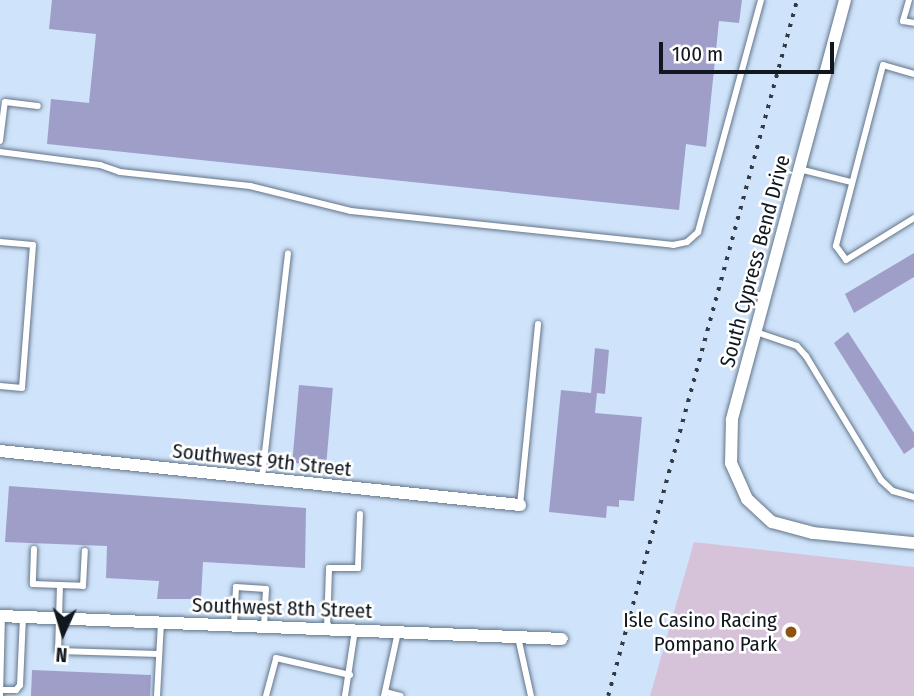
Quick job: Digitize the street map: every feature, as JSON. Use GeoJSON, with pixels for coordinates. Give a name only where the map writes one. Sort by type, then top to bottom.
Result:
{"type":"FeatureCollection","features":[{"type":"Feature","properties":{"kind":"street","name":"South Cypress Bend Drive"},"geometry":{"type":"LineString","coordinates":[[845,0],[732,420],[731,463],[747,499],[772,522],[813,533],[914,544]]}},
{"type":"Feature","properties":{"kind":"street","name":"Southwest 9th Street"},"geometry":{"type":"LineString","coordinates":[[0,451],[520,505]]}},
{"type":"Feature","properties":{"kind":"street","name":"Southwest 8th Street"},"geometry":{"type":"LineString","coordinates":[[1,616],[562,639]]}},
{"type":"Feature","properties":{"kind":"lane"},"geometry":{"type":"LineString","coordinates":[[0,152],[100,164],[120,172],[250,186],[351,211],[673,244],[687,242],[698,232],[761,0]]}},
{"type":"Feature","properties":{"kind":"lane"},"geometry":{"type":"LineString","coordinates":[[909,0],[903,21],[914,23]]}},
{"type":"Feature","properties":{"kind":"lane"},"geometry":{"type":"LineString","coordinates":[[914,74],[883,65],[836,246],[846,260],[914,218]]}},
{"type":"Feature","properties":{"kind":"lane"},"geometry":{"type":"LineString","coordinates":[[0,141],[5,102],[38,106]]}},
{"type":"Feature","properties":{"kind":"lane"},"geometry":{"type":"LineString","coordinates":[[799,169],[851,182]]}},
{"type":"Feature","properties":{"kind":"lane"},"geometry":{"type":"LineString","coordinates":[[0,242],[33,245],[22,388],[0,386]]}},
{"type":"Feature","properties":{"kind":"lane"},"geometry":{"type":"LineString","coordinates":[[262,480],[288,253]]}},
{"type":"Feature","properties":{"kind":"lane"},"geometry":{"type":"LineString","coordinates":[[520,505],[538,324]]}},
{"type":"Feature","properties":{"kind":"lane"},"geometry":{"type":"LineString","coordinates":[[755,332],[797,346],[806,356],[881,480],[893,491],[914,497]]}},
{"type":"Feature","properties":{"kind":"lane"},"geometry":{"type":"LineString","coordinates":[[327,629],[329,568],[358,568],[360,514]]}},
{"type":"Feature","properties":{"kind":"lane"},"geometry":{"type":"LineString","coordinates":[[34,549],[33,584],[83,586],[85,551]]}},
{"type":"Feature","properties":{"kind":"lane"},"geometry":{"type":"LineString","coordinates":[[60,585],[58,651],[159,654]]}},
{"type":"Feature","properties":{"kind":"lane"},"geometry":{"type":"LineString","coordinates":[[234,625],[236,587],[246,587],[266,589],[264,627]]}},
{"type":"Feature","properties":{"kind":"lane"},"geometry":{"type":"LineString","coordinates":[[0,696],[1,616]]}},
{"type":"Feature","properties":{"kind":"lane"},"geometry":{"type":"LineString","coordinates":[[0,690],[16,690],[20,685],[23,617]]}},
{"type":"Feature","properties":{"kind":"lane"},"geometry":{"type":"LineString","coordinates":[[157,696],[161,622]]}},
{"type":"Feature","properties":{"kind":"lane"},"geometry":{"type":"LineString","coordinates":[[345,696],[355,630]]}},
{"type":"Feature","properties":{"kind":"lane"},"geometry":{"type":"LineString","coordinates":[[398,632],[385,694],[401,696]]}},
{"type":"Feature","properties":{"kind":"lane"},"geometry":{"type":"LineString","coordinates":[[518,637],[531,696]]}},
{"type":"Feature","properties":{"kind":"lane"},"geometry":{"type":"LineString","coordinates":[[266,696],[276,658],[350,675]]}},
{"type":"Feature","properties":{"kind":"shaded area","name":"Isle Casino Racing Pompano Park"},"geometry":{"type":"Polygon","coordinates":[[[694,542],[914,567],[914,696],[650,696],[694,542]]]}},
{"type":"Feature","properties":{"kind":"building"},"geometry":{"type":"Polygon","coordinates":[[[52,0],[742,0],[739,23],[719,21],[706,147],[686,144],[679,210],[47,144],[51,99],[89,103],[96,34],[49,29],[52,0]]]}},
{"type":"Feature","properties":{"kind":"building"},"geometry":{"type":"Polygon","coordinates":[[[914,253],[914,277],[854,313],[845,294],[914,253]]]}},
{"type":"Feature","properties":{"kind":"building"},"geometry":{"type":"Polygon","coordinates":[[[848,332],[914,433],[914,447],[904,454],[834,343],[848,332]]]}},
{"type":"Feature","properties":{"kind":"building"},"geometry":{"type":"Polygon","coordinates":[[[595,348],[609,350],[605,394],[597,393],[595,413],[642,417],[634,501],[619,500],[619,507],[607,506],[606,518],[549,512],[561,390],[591,393],[595,348]]]}},
{"type":"Feature","properties":{"kind":"building"},"geometry":{"type":"Polygon","coordinates":[[[299,385],[333,388],[326,466],[292,463],[299,385]]]}},
{"type":"Feature","properties":{"kind":"building"},"geometry":{"type":"Polygon","coordinates":[[[9,486],[306,508],[305,568],[203,562],[201,599],[157,599],[159,581],[106,578],[107,546],[5,542],[9,486]]]}},
{"type":"Feature","properties":{"kind":"building"},"geometry":{"type":"Polygon","coordinates":[[[32,670],[151,675],[150,696],[31,696],[32,670]]]}},
{"type":"Feature","properties":{"kind":"railway"},"geometry":{"type":"LineString","coordinates":[[608,696],[797,0]]}},
{"type":"Feature","properties":{"kind":"place","name":"Isle Casino Racing Pompano Park"},"geometry":{"type":"Point","coordinates":[791,632]}}]}
